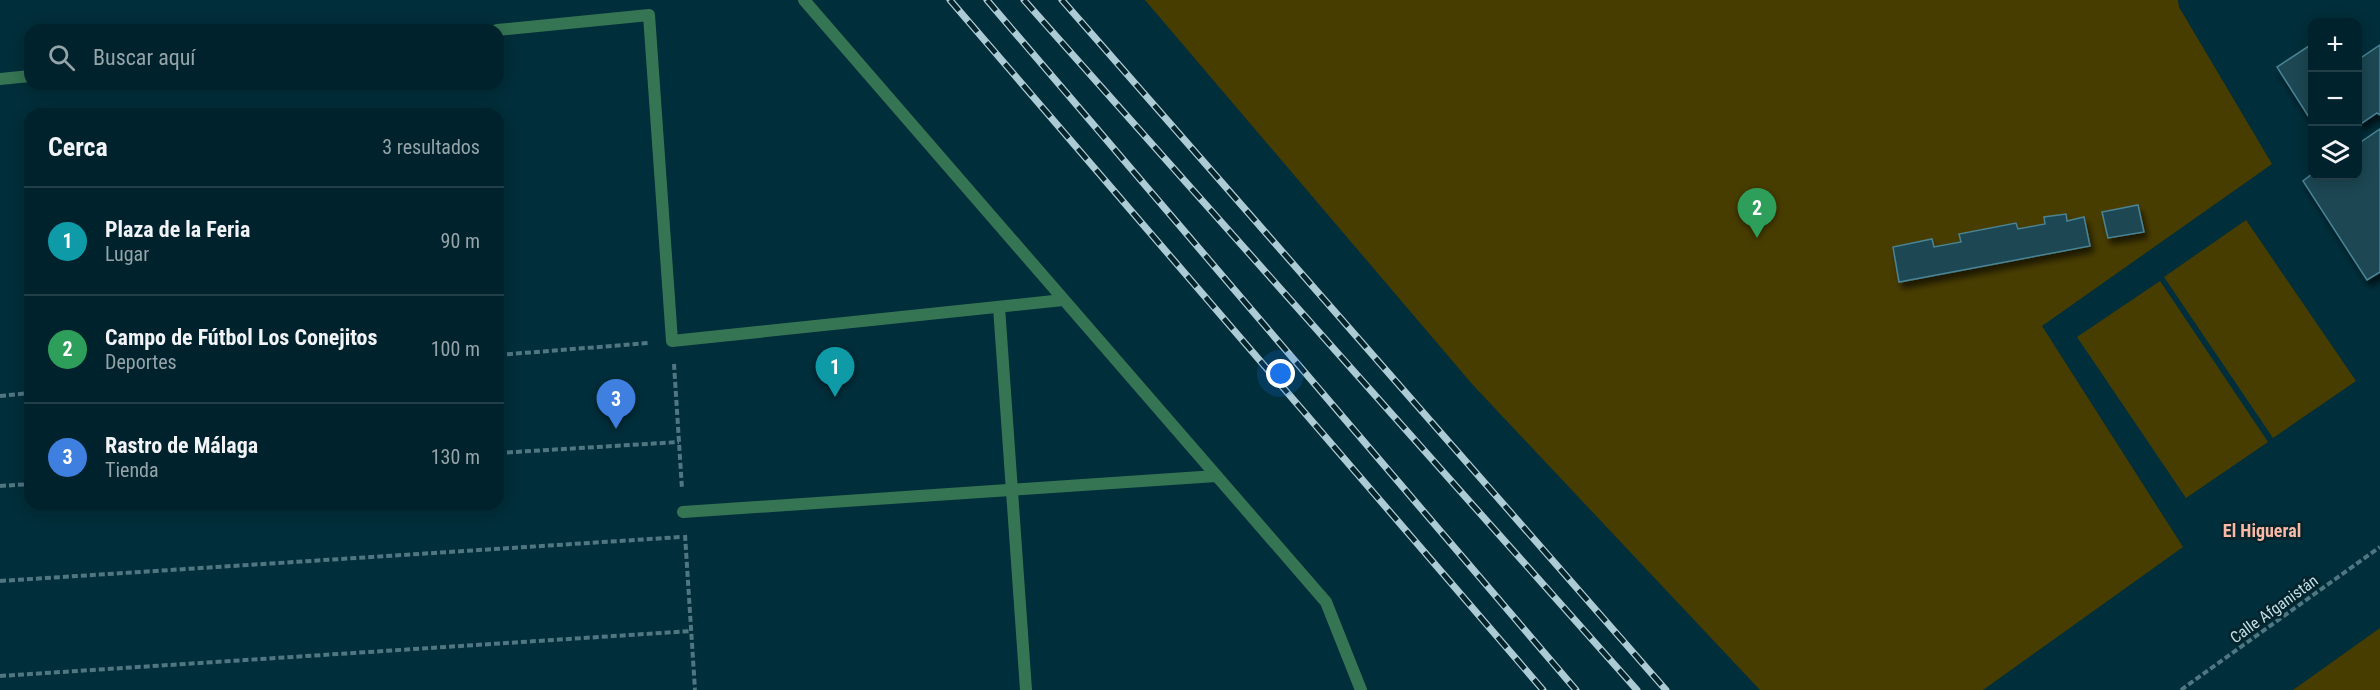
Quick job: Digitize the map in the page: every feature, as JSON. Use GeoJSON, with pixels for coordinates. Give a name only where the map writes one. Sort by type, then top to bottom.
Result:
{"type":"FeatureCollection","features":[{"type":"Feature","properties":{"kind":"lane"},"geometry":{"type":"LineString","coordinates":[[804,0],[1326,602],[1361,690]]}},
{"type":"Feature","properties":{"kind":"lane"},"geometry":{"type":"LineString","coordinates":[[504,29],[649,15],[672,341],[1063,300]]}},
{"type":"Feature","properties":{"kind":"lane"},"geometry":{"type":"LineString","coordinates":[[0,79],[24,77]]}},
{"type":"Feature","properties":{"kind":"lane"},"geometry":{"type":"LineString","coordinates":[[999,307],[1026,690]]}},
{"type":"Feature","properties":{"kind":"lane"},"geometry":{"type":"LineString","coordinates":[[683,512],[1216,476]]}},
{"type":"Feature","properties":{"kind":"path"},"geometry":{"type":"LineString","coordinates":[[504,355],[672,341],[695,690]]}},
{"type":"Feature","properties":{"kind":"path"},"geometry":{"type":"LineString","coordinates":[[0,396],[24,394]]}},
{"type":"Feature","properties":{"kind":"path"},"geometry":{"type":"LineString","coordinates":[[504,453],[679,442]]}},
{"type":"Feature","properties":{"kind":"path"},"geometry":{"type":"LineString","coordinates":[[0,486],[24,484]]}},
{"type":"Feature","properties":{"kind":"path"},"geometry":{"type":"LineString","coordinates":[[0,581],[685,536]]}},
{"type":"Feature","properties":{"kind":"path","name":"Calle Afganistán"},"geometry":{"type":"LineString","coordinates":[[2181,690],[2380,547]]}},
{"type":"Feature","properties":{"kind":"path"},"geometry":{"type":"LineString","coordinates":[[0,676],[691,631]]}},
{"type":"Feature","properties":{"kind":"shaded area"},"geometry":{"type":"Polygon","coordinates":[[[1145,0],[2178,0],[2179,7],[2272,164],[2042,326],[2183,547],[1983,690],[1760,690],[1472,384],[1145,0]]]}},
{"type":"Feature","properties":{"kind":"shaded area"},"geometry":{"type":"Polygon","coordinates":[[[2246,220],[2356,381],[2273,438],[2164,277],[2246,220]]]}},
{"type":"Feature","properties":{"kind":"shaded area"},"geometry":{"type":"Polygon","coordinates":[[[2160,281],[2268,442],[2186,498],[2077,337],[2160,281]]]}},
{"type":"Feature","properties":{"kind":"shaded area"},"geometry":{"type":"Polygon","coordinates":[[[2380,628],[2380,690],[2293,690],[2380,628]]]}},
{"type":"Feature","properties":{"kind":"building"},"geometry":{"type":"Polygon","coordinates":[[[2380,45],[2380,115],[2377,113],[2362,123],[2362,72],[2362,57],[2380,45]]]}},
{"type":"Feature","properties":{"kind":"building"},"geometry":{"type":"Polygon","coordinates":[[[2308,47],[2308,116],[2277,67],[2308,47]]]}},
{"type":"Feature","properties":{"kind":"building"},"geometry":{"type":"Polygon","coordinates":[[[2380,129],[2380,272],[2367,280],[2303,181],[2308,177],[2308,180],[2362,180],[2362,141],[2380,129]]]}},
{"type":"Feature","properties":{"kind":"building"},"geometry":{"type":"Polygon","coordinates":[[[2138,205],[2144,232],[2108,238],[2102,212],[2138,205]]]}},
{"type":"Feature","properties":{"kind":"building"},"geometry":{"type":"Polygon","coordinates":[[[2066,214],[2067,221],[2084,217],[2090,246],[1899,282],[1893,247],[1932,239],[1934,247],[1961,242],[1959,234],[2016,223],[2018,229],[2045,224],[2044,217],[2066,214]]]}},
{"type":"Feature","properties":{"kind":"railway"},"geometry":{"type":"LineString","coordinates":[[950,0],[1543,690]]}},
{"type":"Feature","properties":{"kind":"railway"},"geometry":{"type":"LineString","coordinates":[[987,0],[1576,690]]}},
{"type":"Feature","properties":{"kind":"railway"},"geometry":{"type":"LineString","coordinates":[[1024,0],[1637,690]]}},
{"type":"Feature","properties":{"kind":"railway"},"geometry":{"type":"LineString","coordinates":[[1062,0],[1666,690]]}},
{"type":"Feature","properties":{"kind":"place","name":"Campo de Fútbol Los Conejitos"},"geometry":{"type":"Point","coordinates":[1757,238]}},
{"type":"Feature","properties":{"kind":"place","name":"Plaza de la Feria"},"geometry":{"type":"Point","coordinates":[835,397]}},
{"type":"Feature","properties":{"kind":"place","name":"Rastro de Málaga"},"geometry":{"type":"Point","coordinates":[616,429]}},
{"type":"Feature","properties":{"kind":"district","name":"El Higueral"},"geometry":{"type":"Point","coordinates":[2262,530]}}]}
